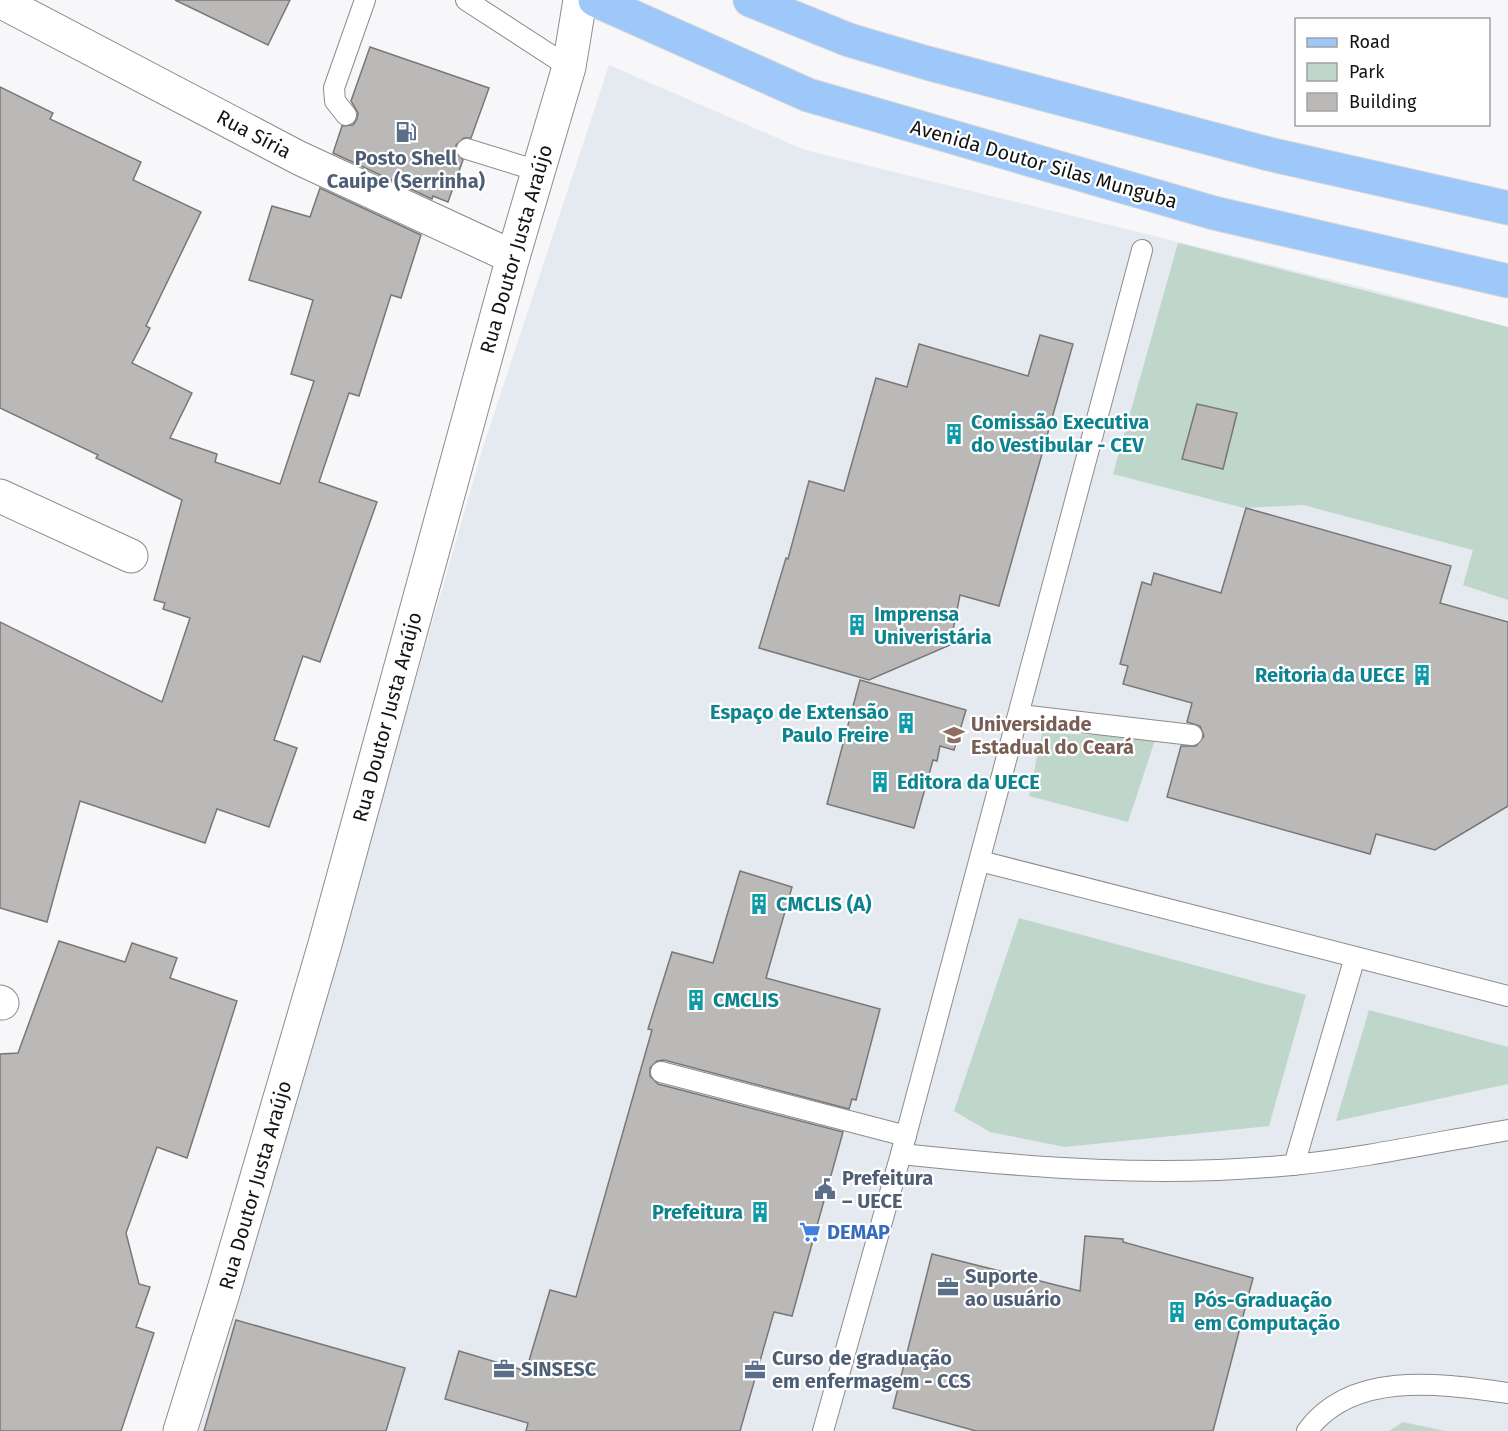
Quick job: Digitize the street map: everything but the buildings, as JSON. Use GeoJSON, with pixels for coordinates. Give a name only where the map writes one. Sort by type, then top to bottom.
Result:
{"type":"FeatureCollection","features":[{"type":"Feature","properties":{"kind":"main road","name":"Avenida Doutor Silas Munguba"},"geometry":{"type":"LineString","coordinates":[[596,0],[807,95],[1214,213],[1508,281]]}},
{"type":"Feature","properties":{"kind":"main road"},"geometry":{"type":"LineString","coordinates":[[750,0],[849,40],[938,66],[1269,154],[1508,208]]}},
{"type":"Feature","properties":{"kind":"street","name":"Rua Doutor Justa Araújo"},"geometry":{"type":"LineString","coordinates":[[180,1431],[224,1293],[322,955],[513,257],[569,67],[580,0]]}},
{"type":"Feature","properties":{"kind":"street","name":"Rua Síria"},"geometry":{"type":"LineString","coordinates":[[0,1],[299,158],[513,257]]}},
{"type":"Feature","properties":{"kind":"street"},"geometry":{"type":"LineString","coordinates":[[0,496],[130,556]]}},
{"type":"Feature","properties":{"kind":"lane"},"geometry":{"type":"LineString","coordinates":[[346,115],[335,101],[334,88],[366,0]]}},
{"type":"Feature","properties":{"kind":"lane"},"geometry":{"type":"LineString","coordinates":[[466,0],[569,67]]}},
{"type":"Feature","properties":{"kind":"lane"},"geometry":{"type":"LineString","coordinates":[[467,149],[538,171]]}},
{"type":"Feature","properties":{"kind":"lane"},"geometry":{"type":"LineString","coordinates":[[823,1431],[904,1145],[1142,250]]}},
{"type":"Feature","properties":{"kind":"lane"},"geometry":{"type":"LineString","coordinates":[[1020,715],[1192,735]]}},
{"type":"Feature","properties":{"kind":"lane"},"geometry":{"type":"LineString","coordinates":[[980,861],[1508,996]]}},
{"type":"Feature","properties":{"kind":"lane"},"geometry":{"type":"LineString","coordinates":[[1294,1165],[1355,957]]}},
{"type":"Feature","properties":{"kind":"lane"},"geometry":{"type":"LineString","coordinates":[[661,1072],[904,1145],[1109,1172],[1192,1171],[1294,1165],[1508,1130]]}},
{"type":"Feature","properties":{"kind":"lane"},"geometry":{"type":"LineString","coordinates":[[1307,1431],[1313,1422],[1341,1402],[1369,1390],[1413,1384],[1508,1393]]}},
{"type":"Feature","properties":{"kind":"shaded area","name":"Universidade Estadual do Ceará"},"geometry":{"type":"Polygon","coordinates":[[[609,65],[805,150],[1373,290],[1508,327],[1508,1431],[199,1431],[483,447],[609,65]]]}},
{"type":"Feature","properties":{"kind":"green space"},"geometry":{"type":"Polygon","coordinates":[[[1178,243],[1508,327],[1508,600],[1463,585],[1473,550],[1303,505],[1244,508],[1113,474],[1178,243]]]}},
{"type":"Feature","properties":{"kind":"green space"},"geometry":{"type":"Polygon","coordinates":[[[1042,733],[1156,737],[1128,822],[1029,796],[1042,733]]]}},
{"type":"Feature","properties":{"kind":"green space"},"geometry":{"type":"Polygon","coordinates":[[[1019,918],[1306,995],[1269,1126],[1065,1147],[990,1132],[954,1111],[1019,918]]]}},
{"type":"Feature","properties":{"kind":"green space"},"geometry":{"type":"Polygon","coordinates":[[[1369,1010],[1508,1047],[1508,1084],[1336,1121],[1369,1010]]]}},
{"type":"Feature","properties":{"kind":"green space"},"geometry":{"type":"Polygon","coordinates":[[[1403,1422],[1445,1431],[1389,1431],[1403,1422]]]}},
{"type":"Feature","properties":{"kind":"place","name":"Posto Shell Cauípe (Serrinha)"},"geometry":{"type":"Point","coordinates":[406,132]}},
{"type":"Feature","properties":{"kind":"place","name":"Comissão Executiva do Vestibular - CEV"},"geometry":{"type":"Point","coordinates":[954,434]}},
{"type":"Feature","properties":{"kind":"place","name":"Imprensa Univeristária"},"geometry":{"type":"Point","coordinates":[857,625]}},
{"type":"Feature","properties":{"kind":"place","name":"Reitoria da UECE"},"geometry":{"type":"Point","coordinates":[1422,675]}},
{"type":"Feature","properties":{"kind":"place","name":"Espaço de Extensão Paulo Freire"},"geometry":{"type":"Point","coordinates":[906,723]}},
{"type":"Feature","properties":{"kind":"place","name":"Universidade Estadual do Ceará"},"geometry":{"type":"Point","coordinates":[954,735]}},
{"type":"Feature","properties":{"kind":"place","name":"Editora da UECE"},"geometry":{"type":"Point","coordinates":[880,782]}},
{"type":"Feature","properties":{"kind":"place","name":"CMCLIS (A)"},"geometry":{"type":"Point","coordinates":[759,904]}},
{"type":"Feature","properties":{"kind":"place","name":"CMCLIS"},"geometry":{"type":"Point","coordinates":[696,1000]}},
{"type":"Feature","properties":{"kind":"place","name":"Prefeitura – UECE"},"geometry":{"type":"Point","coordinates":[825,1189]}},
{"type":"Feature","properties":{"kind":"place","name":"Prefeitura"},"geometry":{"type":"Point","coordinates":[760,1212]}},
{"type":"Feature","properties":{"kind":"place","name":"DEMAP"},"geometry":{"type":"Point","coordinates":[810,1232]}},
{"type":"Feature","properties":{"kind":"place","name":"Suporte ao usuário"},"geometry":{"type":"Point","coordinates":[948,1287]}},
{"type":"Feature","properties":{"kind":"place","name":"Pós-Graduação em Computação"},"geometry":{"type":"Point","coordinates":[1177,1312]}},
{"type":"Feature","properties":{"kind":"place","name":"SINSESC"},"geometry":{"type":"Point","coordinates":[504,1369]}},
{"type":"Feature","properties":{"kind":"place","name":"Curso de graduação em enfermagem - CCS"},"geometry":{"type":"Point","coordinates":[755,1370]}}]}
